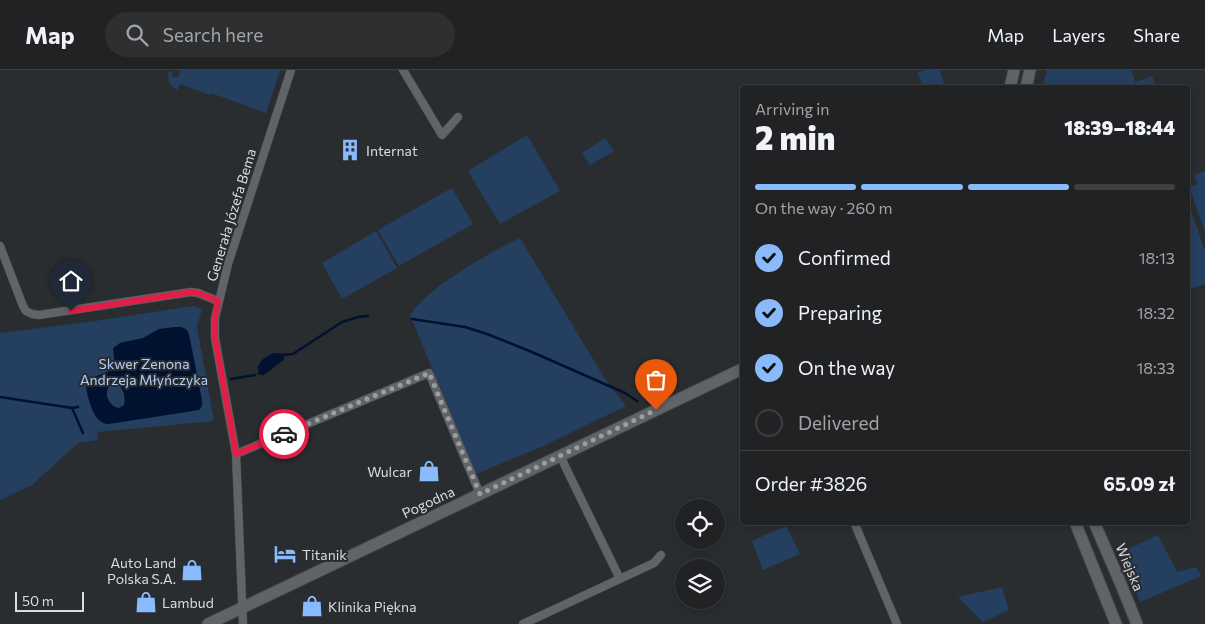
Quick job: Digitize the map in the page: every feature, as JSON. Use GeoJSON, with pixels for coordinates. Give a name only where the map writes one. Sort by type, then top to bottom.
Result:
{"type":"FeatureCollection","features":[{"type":"Feature","properties":{"kind":"street","name":"Generała Józefa Bema"},"geometry":{"type":"LineString","coordinates":[[243,624],[236,454],[215,338],[215,318],[228,264],[291,70]]}},
{"type":"Feature","properties":{"kind":"street"},"geometry":{"type":"LineString","coordinates":[[403,70],[442,135],[458,117]]}},
{"type":"Feature","properties":{"kind":"street"},"geometry":{"type":"LineString","coordinates":[[1011,85],[1014,70]]}},
{"type":"Feature","properties":{"kind":"street"},"geometry":{"type":"LineString","coordinates":[[1027,85],[1030,70]]}},
{"type":"Feature","properties":{"kind":"street"},"geometry":{"type":"LineString","coordinates":[[0,246],[22,306],[32,314],[63,312],[191,292],[218,301]]}},
{"type":"Feature","properties":{"kind":"street","name":"Pogodna"},"geometry":{"type":"LineString","coordinates":[[208,624],[740,370]]}},
{"type":"Feature","properties":{"kind":"street"},"geometry":{"type":"LineString","coordinates":[[236,454],[429,373],[480,494]]}},
{"type":"Feature","properties":{"kind":"street"},"geometry":{"type":"LineString","coordinates":[[561,456],[620,579]]}},
{"type":"Feature","properties":{"kind":"street"},"geometry":{"type":"LineString","coordinates":[[855,525],[898,624]]}},
{"type":"Feature","properties":{"kind":"street"},"geometry":{"type":"LineString","coordinates":[[1076,525],[1116,624]]}},
{"type":"Feature","properties":{"kind":"street","name":"Wiejska"},"geometry":{"type":"LineString","coordinates":[[1095,525],[1137,624]]}},
{"type":"Feature","properties":{"kind":"street"},"geometry":{"type":"LineString","coordinates":[[523,624],[654,563],[661,554]]}},
{"type":"Feature","properties":{"kind":"street"},"geometry":{"type":"LineString","coordinates":[[1103,592],[1108,596],[1114,596],[1120,592],[1120,582]]}},
{"type":"Feature","properties":{"kind":"green space"},"geometry":{"type":"Polygon","coordinates":[[[180,70],[280,70],[266,113],[180,84],[177,90],[169,82],[168,74],[169,71],[173,72],[172,76],[178,78],[180,70]]]}},
{"type":"Feature","properties":{"kind":"green space"},"geometry":{"type":"Polygon","coordinates":[[[925,70],[940,70],[944,85],[923,85],[917,73],[925,70]]]}},
{"type":"Feature","properties":{"kind":"green space"},"geometry":{"type":"Polygon","coordinates":[[[1047,70],[1131,70],[1135,82],[1152,76],[1155,85],[1043,85],[1047,70]]]}},
{"type":"Feature","properties":{"kind":"green space"},"geometry":{"type":"Polygon","coordinates":[[[527,135],[560,191],[500,224],[468,171],[527,135]]]}},
{"type":"Feature","properties":{"kind":"green space"},"geometry":{"type":"Polygon","coordinates":[[[605,138],[614,151],[590,165],[582,153],[605,138]]]}},
{"type":"Feature","properties":{"kind":"green space"},"geometry":{"type":"Polygon","coordinates":[[[1205,171],[1205,232],[1190,190],[1190,187],[1198,184],[1194,175],[1205,171]]]}},
{"type":"Feature","properties":{"kind":"green space"},"geometry":{"type":"Polygon","coordinates":[[[452,188],[473,224],[399,266],[378,230],[452,188]]]}},
{"type":"Feature","properties":{"kind":"green space"},"geometry":{"type":"Polygon","coordinates":[[[1190,208],[1205,251],[1205,284],[1190,289],[1190,208]]]}},
{"type":"Feature","properties":{"kind":"green space"},"geometry":{"type":"Polygon","coordinates":[[[376,231],[397,268],[342,299],[322,263],[376,231]]]}},
{"type":"Feature","properties":{"kind":"green space"},"geometry":{"type":"Polygon","coordinates":[[[520,238],[605,379],[626,406],[543,446],[476,474],[410,315],[423,300],[445,282],[469,266],[520,238]]]}},
{"type":"Feature","properties":{"kind":"green space","name":"Skwer Zenona Andrzeja Młyńczyka"},"geometry":{"type":"Polygon","coordinates":[[[193,306],[202,309],[197,327],[214,421],[97,432],[98,440],[78,443],[32,485],[0,500],[0,333],[193,306]]]}},
{"type":"Feature","properties":{"kind":"green space"},"geometry":{"type":"Polygon","coordinates":[[[786,526],[800,554],[763,570],[752,541],[786,526]]]}},
{"type":"Feature","properties":{"kind":"green space"},"geometry":{"type":"Polygon","coordinates":[[[1158,535],[1177,572],[1196,567],[1201,576],[1140,602],[1120,553],[1158,535]]]}},
{"type":"Feature","properties":{"kind":"green space"},"geometry":{"type":"Polygon","coordinates":[[[1002,587],[1009,610],[983,622],[958,597],[1002,587]]]}},
{"type":"Feature","properties":{"kind":"shaded area"},"geometry":{"type":"Polygon","coordinates":[[[181,327],[186,329],[189,334],[202,406],[199,410],[109,424],[101,422],[90,403],[86,388],[87,381],[115,369],[113,348],[120,343],[143,338],[159,329],[181,327]],[[113,383],[110,386],[107,397],[111,404],[119,408],[124,405],[125,398],[123,391],[113,383]]]}},
{"type":"Feature","properties":{"kind":"shaded area"},"geometry":{"type":"Polygon","coordinates":[[[274,353],[280,353],[283,359],[263,374],[259,373],[258,367],[261,362],[274,353]]]}},
{"type":"Feature","properties":{"kind":"waterway"},"geometry":{"type":"LineString","coordinates":[[259,373],[263,374],[283,359],[282,355],[293,354],[342,322],[368,316]]}},
{"type":"Feature","properties":{"kind":"waterway"},"geometry":{"type":"LineString","coordinates":[[412,319],[465,327],[487,334],[625,393],[637,401]]}},
{"type":"Feature","properties":{"kind":"waterway"},"geometry":{"type":"LineString","coordinates":[[231,379],[255,375]]}},
{"type":"Feature","properties":{"kind":"waterway"},"geometry":{"type":"LineString","coordinates":[[199,385],[205,384]]}},
{"type":"Feature","properties":{"kind":"waterway"},"geometry":{"type":"LineString","coordinates":[[0,397],[72,408],[78,407]]}},
{"type":"Feature","properties":{"kind":"waterway"},"geometry":{"type":"LineString","coordinates":[[72,408],[83,433]]}},
{"type":"Feature","properties":{"kind":"way so far"},"geometry":{"type":"LineString","coordinates":[[284,434],[429,373],[466,465],[480,494],[656,410]]}},
{"type":"Feature","properties":{"kind":"place","name":"Internat"},"geometry":{"type":"Point","coordinates":[350,150]}},
{"type":"Feature","properties":{"kind":"place","name":"Wulcar"},"geometry":{"type":"Point","coordinates":[429,471]}},
{"type":"Feature","properties":{"kind":"place","name":"Titanik"},"geometry":{"type":"Point","coordinates":[285,554]}},
{"type":"Feature","properties":{"kind":"place","name":"Auto Land Polska S.A."},"geometry":{"type":"Point","coordinates":[192,570]}},
{"type":"Feature","properties":{"kind":"place","name":"Lambud"},"geometry":{"type":"Point","coordinates":[146,602]}},
{"type":"Feature","properties":{"kind":"place","name":"Klinika Piękna"},"geometry":{"type":"Point","coordinates":[312,606]}},
{"type":"Feature","properties":{"kind":"route"},"geometry":{"type":"LineString","coordinates":[[71,311],[191,292],[218,301],[214,328],[215,338],[236,454],[284,434]]}}]}
